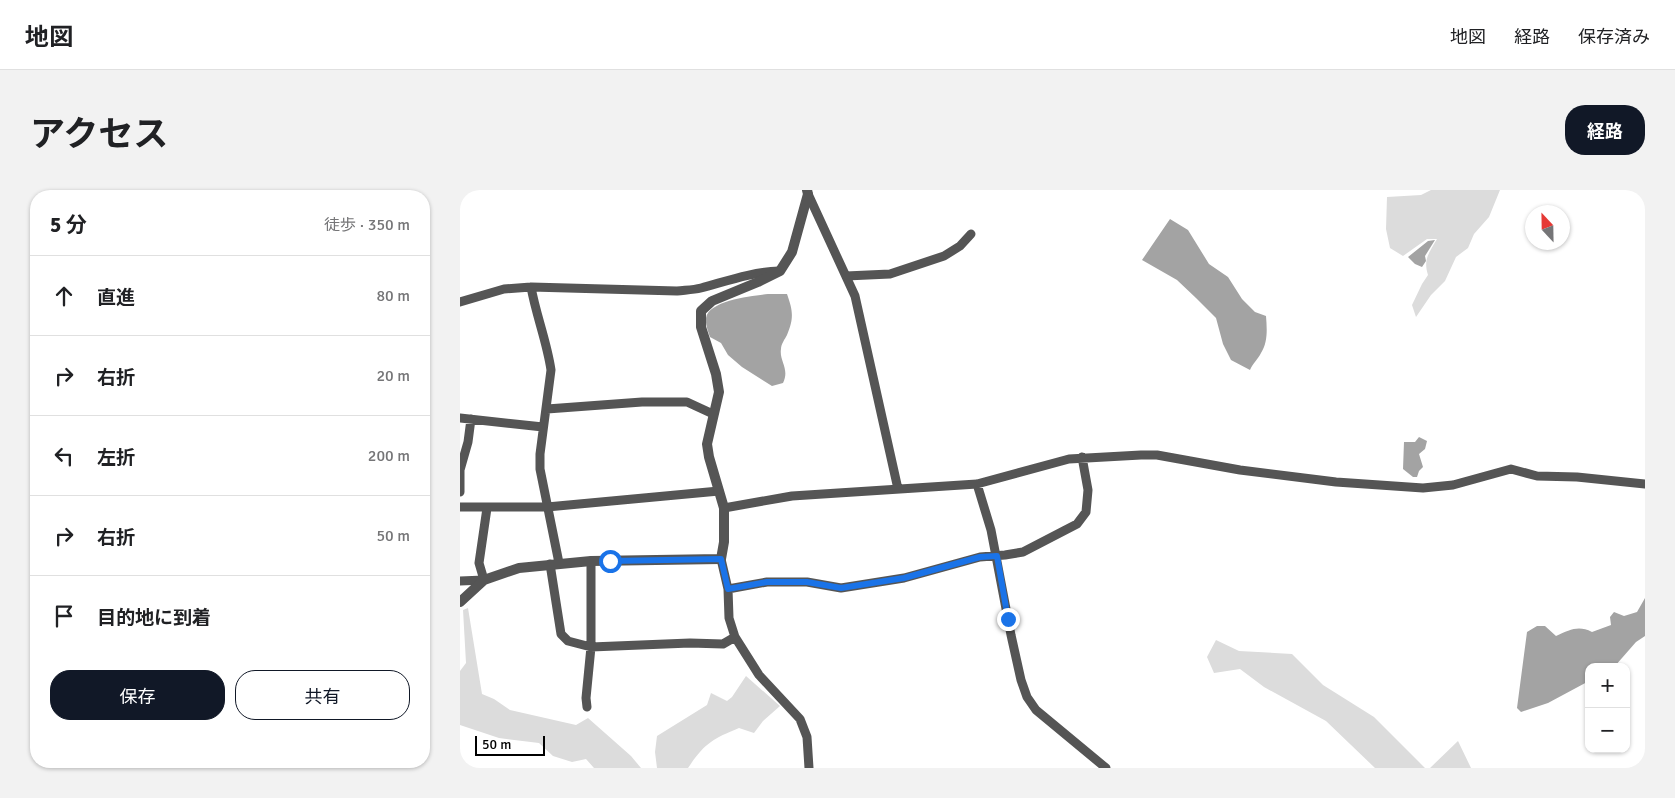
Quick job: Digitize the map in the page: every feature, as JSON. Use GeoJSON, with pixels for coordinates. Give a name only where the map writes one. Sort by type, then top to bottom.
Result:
{"type":"FeatureCollection","features":[{"type":"Feature","properties":{"kind":"street"},"geometry":{"type":"LineString","coordinates":[[808,192],[792,252],[780,271],[712,301],[702,311],[701,326],[716,374],[719,392],[706,444],[724,508],[724,542],[721,559],[728,589],[729,618],[735,637],[759,674],[800,719],[807,737],[810,768]]}},
{"type":"Feature","properties":{"kind":"street"},"geometry":{"type":"LineString","coordinates":[[808,192],[855,296],[898,488]]}},
{"type":"Feature","properties":{"kind":"street"},"geometry":{"type":"LineString","coordinates":[[846,276],[890,274],[944,256],[960,246],[971,234]]}},
{"type":"Feature","properties":{"kind":"street"},"geometry":{"type":"LineString","coordinates":[[460,302],[504,289],[531,287],[699,289],[764,272],[780,271]]}},
{"type":"Feature","properties":{"kind":"street"},"geometry":{"type":"LineString","coordinates":[[531,287],[551,370],[547,410],[543,427],[540,469],[547,507],[561,634],[568,641],[591,647],[690,643],[723,644],[735,637]]}},
{"type":"Feature","properties":{"kind":"street"},"geometry":{"type":"LineString","coordinates":[[547,410],[634,402],[687,402],[713,414]]}},
{"type":"Feature","properties":{"kind":"street"},"geometry":{"type":"LineString","coordinates":[[460,418],[543,427]]}},
{"type":"Feature","properties":{"kind":"street"},"geometry":{"type":"LineString","coordinates":[[460,492],[460,470],[468,442],[471,419]]}},
{"type":"Feature","properties":{"kind":"street"},"geometry":{"type":"LineString","coordinates":[[724,508],[792,496],[977,484],[1082,457],[1157,455],[1259,472],[1336,482],[1423,488],[1453,484],[1511,469],[1537,476],[1576,477],[1645,484]]}},
{"type":"Feature","properties":{"kind":"street"},"geometry":{"type":"LineString","coordinates":[[728,589],[767,582],[807,582],[841,588],[904,578],[980,557],[1023,552],[1077,524],[1086,512],[1088,490],[1082,457]]}},
{"type":"Feature","properties":{"kind":"street"},"geometry":{"type":"LineString","coordinates":[[977,484],[997,556],[1011,635],[1021,680],[1027,697],[1036,710],[1106,768]]}},
{"type":"Feature","properties":{"kind":"street"},"geometry":{"type":"LineString","coordinates":[[460,507],[547,507],[719,491]]}},
{"type":"Feature","properties":{"kind":"street"},"geometry":{"type":"LineString","coordinates":[[484,580],[479,563],[487,508]]}},
{"type":"Feature","properties":{"kind":"street"},"geometry":{"type":"LineString","coordinates":[[460,580],[484,580],[519,568],[591,561],[721,559]]}},
{"type":"Feature","properties":{"kind":"street"},"geometry":{"type":"LineString","coordinates":[[587,708],[586,698],[591,647],[591,561]]}},
{"type":"Feature","properties":{"kind":"street"},"geometry":{"type":"LineString","coordinates":[[460,602],[484,580]]}},
{"type":"Feature","properties":{"kind":"shaded area"},"geometry":{"type":"Polygon","coordinates":[[[1431,190],[1500,190],[1489,217],[1474,234],[1468,248],[1456,257],[1445,281],[1431,295],[1416,317],[1412,305],[1428,275],[1426,265],[1429,252],[1437,239],[1427,239],[1403,256],[1390,248],[1386,229],[1387,197],[1421,195],[1431,190]]]}},
{"type":"Feature","properties":{"kind":"shaded area"},"geometry":{"type":"Polygon","coordinates":[[[1170,219],[1188,230],[1209,264],[1228,277],[1242,299],[1255,312],[1266,316],[1267,331],[1265,344],[1250,370],[1231,360],[1223,344],[1216,318],[1177,280],[1142,260],[1170,219]]]}},
{"type":"Feature","properties":{"kind":"shaded area"},"geometry":{"type":"Polygon","coordinates":[[[1435,240],[1425,256],[1426,261],[1422,267],[1415,264],[1408,257],[1428,241],[1435,240]]]}},
{"type":"Feature","properties":{"kind":"shaded area"},"geometry":{"type":"Polygon","coordinates":[[[768,294],[787,294],[792,314],[787,335],[781,347],[785,378],[783,383],[772,386],[742,367],[728,355],[721,343],[710,337],[706,320],[709,312],[723,303],[768,294]]]}},
{"type":"Feature","properties":{"kind":"shaded area"},"geometry":{"type":"Polygon","coordinates":[[[1419,437],[1427,441],[1425,449],[1419,454],[1423,467],[1417,477],[1413,477],[1403,469],[1404,442],[1415,442],[1419,437]]]}},
{"type":"Feature","properties":{"kind":"shaded area"},"geometry":{"type":"Polygon","coordinates":[[[1645,598],[1645,636],[1636,642],[1618,663],[1585,663],[1585,683],[1548,703],[1521,712],[1517,708],[1527,632],[1537,626],[1545,626],[1556,636],[1578,629],[1592,632],[1611,625],[1610,617],[1614,612],[1624,616],[1637,612],[1645,598]]]}},
{"type":"Feature","properties":{"kind":"shaded area"},"geometry":{"type":"Polygon","coordinates":[[[468,608],[482,694],[494,699],[510,710],[576,725],[588,718],[631,756],[641,768],[594,768],[586,759],[572,762],[553,756],[539,743],[499,738],[460,725],[460,671],[466,663],[463,610],[468,608]]]}},
{"type":"Feature","properties":{"kind":"shaded area"},"geometry":{"type":"Polygon","coordinates":[[[1216,640],[1239,651],[1292,654],[1323,685],[1374,717],[1425,768],[1375,768],[1326,721],[1264,687],[1240,669],[1214,673],[1207,657],[1216,640]]]}},
{"type":"Feature","properties":{"kind":"shaded area"},"geometry":{"type":"Polygon","coordinates":[[[746,676],[780,706],[763,721],[754,733],[739,728],[722,736],[709,743],[688,768],[657,768],[655,752],[657,736],[707,705],[711,693],[727,701],[732,697],[746,676]]]}},
{"type":"Feature","properties":{"kind":"shaded area"},"geometry":{"type":"Polygon","coordinates":[[[1458,741],[1471,768],[1430,768],[1458,741]]]}},
{"type":"Feature","properties":{"kind":"route"},"geometry":{"type":"LineString","coordinates":[[610,561],[721,559],[728,589],[767,582],[807,582],[841,588],[904,578],[980,557],[997,556],[1008,619]]}}]}
